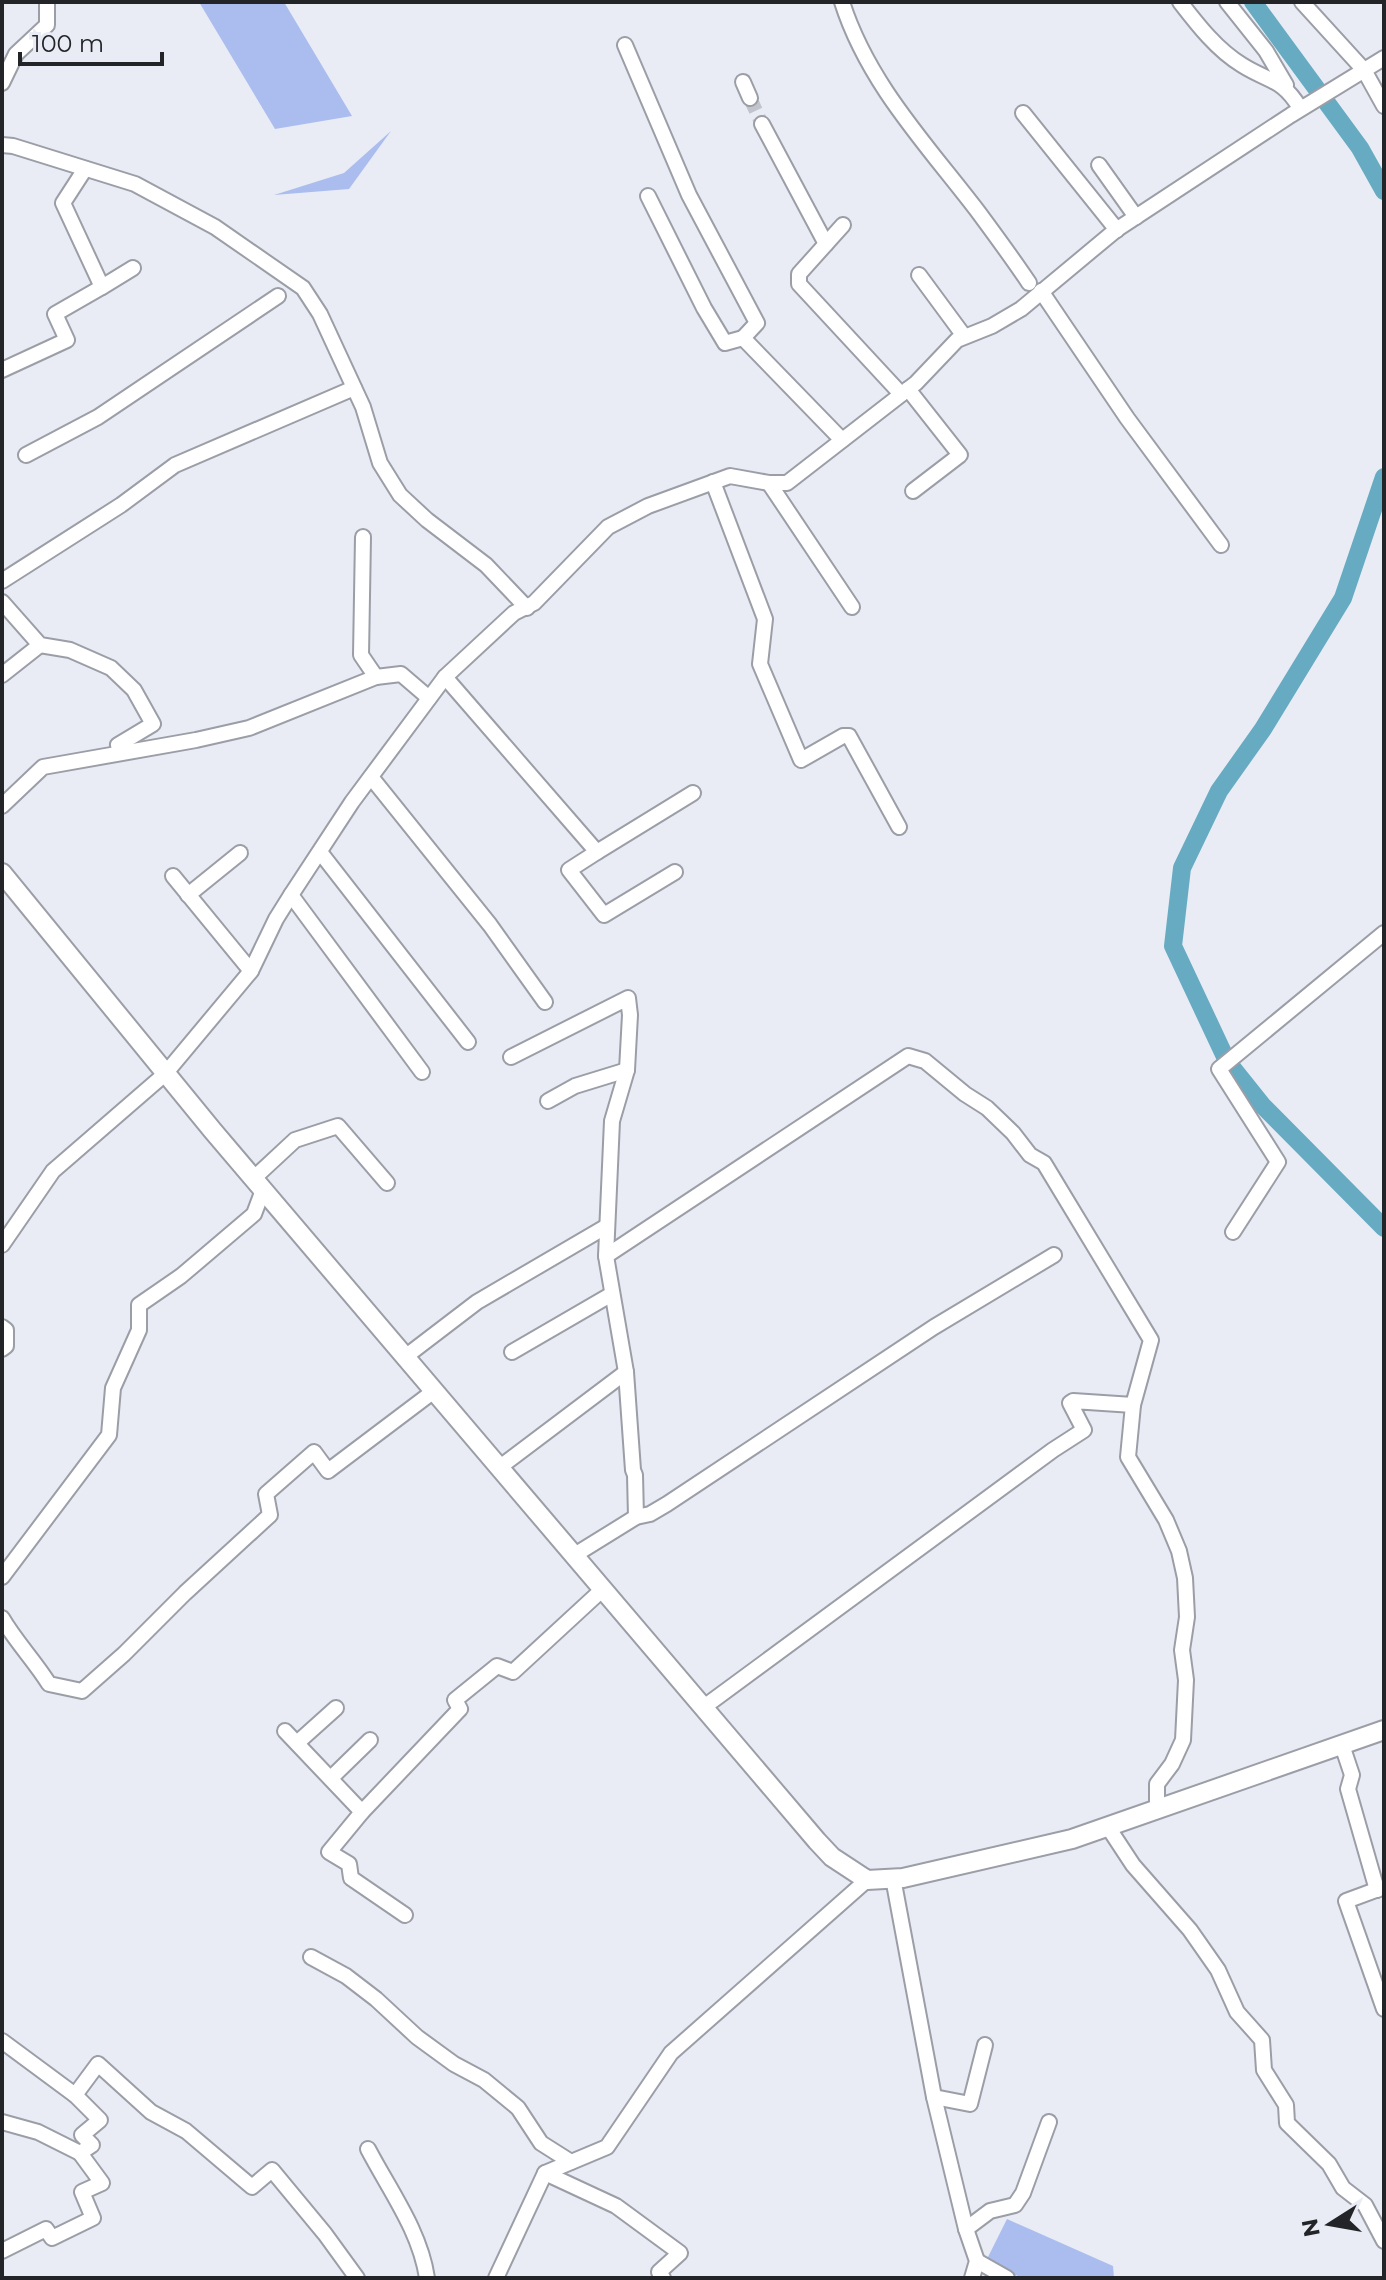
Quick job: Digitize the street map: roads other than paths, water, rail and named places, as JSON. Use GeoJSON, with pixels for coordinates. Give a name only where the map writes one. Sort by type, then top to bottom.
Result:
{"type":"FeatureCollection","features":[{"type":"Feature","properties":{"kind":"main road"},"geometry":{"type":"LineString","coordinates":[[2,873],[165,1074],[573,1556],[832,1857],[867,1880],[893,1878],[1072,1839],[1384,1730]]}},
{"type":"Feature","properties":{"kind":"street"},"geometry":{"type":"LineString","coordinates":[[2,83],[9,53],[47,25],[47,2]]}},
{"type":"Feature","properties":{"kind":"street"},"geometry":{"type":"LineString","coordinates":[[842,2],[851,32],[921,143],[1035,287],[1221,545]]}},
{"type":"Feature","properties":{"kind":"street"},"geometry":{"type":"LineString","coordinates":[[1180,2],[1222,49],[1242,65],[1289,89]]}},
{"type":"Feature","properties":{"kind":"street"},"geometry":{"type":"LineString","coordinates":[[1227,2],[1266,51],[1289,89],[1296,112]]}},
{"type":"Feature","properties":{"kind":"street"},"geometry":{"type":"LineString","coordinates":[[1302,2],[1364,70],[1384,106]]}},
{"type":"Feature","properties":{"kind":"street"},"geometry":{"type":"LineString","coordinates":[[625,45],[689,195],[757,323],[743,338],[725,343],[648,196]]}},
{"type":"Feature","properties":{"kind":"street"},"geometry":{"type":"LineString","coordinates":[[2,1245],[53,1171],[165,1074],[251,971],[291,895],[371,777],[445,677],[514,613],[527,608],[608,527],[648,506],[730,476],[787,483],[904,392],[957,340],[992,326],[1021,309],[1035,287],[1117,230],[1384,58]]}},
{"type":"Feature","properties":{"kind":"street"},"geometry":{"type":"LineString","coordinates":[[743,82],[750,98]]}},
{"type":"Feature","properties":{"kind":"street"},"geometry":{"type":"LineString","coordinates":[[1023,113],[1117,230]]}},
{"type":"Feature","properties":{"kind":"street"},"geometry":{"type":"LineString","coordinates":[[762,124],[826,244]]}},
{"type":"Feature","properties":{"kind":"street"},"geometry":{"type":"LineString","coordinates":[[2,145],[135,184],[215,227],[303,288],[320,314],[363,407],[380,463],[400,495],[486,565],[527,608]]}},
{"type":"Feature","properties":{"kind":"street"},"geometry":{"type":"LineString","coordinates":[[1099,165],[1136,217]]}},
{"type":"Feature","properties":{"kind":"street"},"geometry":{"type":"LineString","coordinates":[[85,169],[63,203],[102,287]]}},
{"type":"Feature","properties":{"kind":"street"},"geometry":{"type":"LineString","coordinates":[[843,225],[799,274],[799,284],[904,392],[960,455],[913,491]]}},
{"type":"Feature","properties":{"kind":"street"},"geometry":{"type":"LineString","coordinates":[[2,370],[67,340],[55,314],[133,268]]}},
{"type":"Feature","properties":{"kind":"street"},"geometry":{"type":"LineString","coordinates":[[919,275],[964,336]]}},
{"type":"Feature","properties":{"kind":"street"},"geometry":{"type":"LineString","coordinates":[[26,455],[98,417],[278,296]]}},
{"type":"Feature","properties":{"kind":"street"},"geometry":{"type":"LineString","coordinates":[[743,338],[842,440]]}},
{"type":"Feature","properties":{"kind":"street"},"geometry":{"type":"LineString","coordinates":[[2,581],[121,505],[175,465],[354,388]]}},
{"type":"Feature","properties":{"kind":"street"},"geometry":{"type":"LineString","coordinates":[[713,482],[765,619],[760,664],[801,760],[843,736],[849,736],[899,827]]}},
{"type":"Feature","properties":{"kind":"street"},"geometry":{"type":"LineString","coordinates":[[769,483],[852,607]]}},
{"type":"Feature","properties":{"kind":"street"},"geometry":{"type":"LineString","coordinates":[[363,537],[361,655],[376,677]]}},
{"type":"Feature","properties":{"kind":"street"},"geometry":{"type":"LineString","coordinates":[[2,602],[40,645],[70,650],[111,668],[134,690],[153,724],[118,745],[120,753]]}},
{"type":"Feature","properties":{"kind":"street"},"geometry":{"type":"LineString","coordinates":[[2,675],[40,645]]}},
{"type":"Feature","properties":{"kind":"street"},"geometry":{"type":"LineString","coordinates":[[2,806],[43,767],[249,728],[376,677],[401,674],[429,698]]}},
{"type":"Feature","properties":{"kind":"street"},"geometry":{"type":"LineString","coordinates":[[445,677],[597,852]]}},
{"type":"Feature","properties":{"kind":"street"},"geometry":{"type":"LineString","coordinates":[[371,777],[490,925],[545,1002]]}},
{"type":"Feature","properties":{"kind":"street"},"geometry":{"type":"LineString","coordinates":[[675,872],[604,915],[569,870],[693,793]]}},
{"type":"Feature","properties":{"kind":"street"},"geometry":{"type":"LineString","coordinates":[[320,852],[468,1042]]}},
{"type":"Feature","properties":{"kind":"street"},"geometry":{"type":"LineString","coordinates":[[188,895],[240,853]]}},
{"type":"Feature","properties":{"kind":"street"},"geometry":{"type":"LineString","coordinates":[[173,876],[251,971]]}},
{"type":"Feature","properties":{"kind":"street"},"geometry":{"type":"LineString","coordinates":[[291,895],[422,1072]]}},
{"type":"Feature","properties":{"kind":"street"},"geometry":{"type":"LineString","coordinates":[[1233,1232],[1278,1162],[1219,1069],[1384,933]]}},
{"type":"Feature","properties":{"kind":"street"},"geometry":{"type":"LineString","coordinates":[[511,1057],[628,998],[627,1070],[612,1121],[606,1256],[626,1372],[636,1517]]}},
{"type":"Feature","properties":{"kind":"street"},"geometry":{"type":"LineString","coordinates":[[606,1256],[908,1056],[925,1061],[987,1108],[1030,1155],[1044,1163],[1151,1340],[1133,1405],[1128,1457],[1166,1520],[1179,1551],[1185,1578],[1187,1617],[1182,1650],[1186,1680],[1183,1740],[1172,1764],[1157,1784],[1157,1810]]}},
{"type":"Feature","properties":{"kind":"street"},"geometry":{"type":"LineString","coordinates":[[548,1101],[575,1086],[627,1070]]}},
{"type":"Feature","properties":{"kind":"street"},"geometry":{"type":"LineString","coordinates":[[2,1577],[109,1435],[113,1388],[139,1330],[139,1305],[181,1276],[254,1214],[258,1184],[295,1140],[338,1126],[387,1183]]}},
{"type":"Feature","properties":{"kind":"street"},"geometry":{"type":"LineString","coordinates":[[405,1357],[477,1302],[607,1226]]}},
{"type":"Feature","properties":{"kind":"street"},"geometry":{"type":"LineString","coordinates":[[573,1556],[636,1517],[650,1514],[667,1504],[934,1327],[1054,1255]]}},
{"type":"Feature","properties":{"kind":"street"},"geometry":{"type":"LineString","coordinates":[[512,1352],[612,1294]]}},
{"type":"Feature","properties":{"kind":"street"},"geometry":{"type":"LineString","coordinates":[[2,1327],[6,1330],[6,1346],[2,1349]]}},
{"type":"Feature","properties":{"kind":"street"},"geometry":{"type":"LineString","coordinates":[[500,1467],[626,1372]]}},
{"type":"Feature","properties":{"kind":"street"},"geometry":{"type":"LineString","coordinates":[[2,1618],[17,1645],[34,1660],[49,1684],[82,1691],[270,1515],[266,1494],[314,1452],[328,1471],[434,1391]]}},
{"type":"Feature","properties":{"kind":"street"},"geometry":{"type":"LineString","coordinates":[[704,1707],[1040,1459],[1084,1430],[1071,1409],[1073,1401],[1133,1405]]}},
{"type":"Feature","properties":{"kind":"street"},"geometry":{"type":"LineString","coordinates":[[405,1915],[351,1878],[349,1864],[329,1852],[362,1812],[460,1709],[455,1700],[497,1666],[513,1672],[603,1589]]}},
{"type":"Feature","properties":{"kind":"street"},"geometry":{"type":"LineString","coordinates":[[297,1743],[336,1708]]}},
{"type":"Feature","properties":{"kind":"street"},"geometry":{"type":"LineString","coordinates":[[285,1731],[362,1812]]}},
{"type":"Feature","properties":{"kind":"street"},"geometry":{"type":"LineString","coordinates":[[331,1778],[370,1740]]}},
{"type":"Feature","properties":{"kind":"street"},"geometry":{"type":"LineString","coordinates":[[1342,1745],[1352,1775],[1348,1789],[1380,1888],[1346,1901],[1384,2009]]}},
{"type":"Feature","properties":{"kind":"street"},"geometry":{"type":"LineString","coordinates":[[1108,1827],[1133,1865],[1190,1930],[1218,1970],[1237,2012],[1262,2040],[1264,2070],[1286,2105],[1287,2123],[1329,2164],[1343,2188],[1365,2205],[1384,2241]]}},
{"type":"Feature","properties":{"kind":"street"},"geometry":{"type":"LineString","coordinates":[[893,1878],[934,2097],[966,2229],[977,2261],[972,2278]]}},
{"type":"Feature","properties":{"kind":"street"},"geometry":{"type":"LineString","coordinates":[[496,2278],[545,2173],[607,2147],[671,2053],[867,1880]]}},
{"type":"Feature","properties":{"kind":"street"},"geometry":{"type":"LineString","coordinates":[[311,1957],[346,1976],[417,2037],[454,2064],[484,2080],[518,2108],[541,2143],[571,2162]]}},
{"type":"Feature","properties":{"kind":"street"},"geometry":{"type":"LineString","coordinates":[[3,2043],[75,2095],[100,2120],[82,2135],[92,2145],[80,2153]]}},
{"type":"Feature","properties":{"kind":"street"},"geometry":{"type":"LineString","coordinates":[[934,2097],[970,2104],[985,2045]]}},
{"type":"Feature","properties":{"kind":"street"},"geometry":{"type":"LineString","coordinates":[[75,2095],[98,2064],[151,2112],[186,2131],[252,2187],[272,2170],[357,2278]]}},
{"type":"Feature","properties":{"kind":"street"},"geometry":{"type":"LineString","coordinates":[[2,2122],[38,2132],[80,2153],[102,2183],[82,2192],[93,2218],[52,2238],[46,2229],[2,2251]]}},
{"type":"Feature","properties":{"kind":"street"},"geometry":{"type":"LineString","coordinates":[[966,2229],[990,2211],[1015,2205],[1023,2193],[1049,2122]]}},
{"type":"Feature","properties":{"kind":"street"},"geometry":{"type":"LineString","coordinates":[[368,2149],[407,2217],[424,2258],[427,2278]]}},
{"type":"Feature","properties":{"kind":"street"},"geometry":{"type":"LineString","coordinates":[[545,2173],[616,2206],[680,2253],[659,2272],[663,2278]]}},
{"type":"Feature","properties":{"kind":"street"},"geometry":{"type":"LineString","coordinates":[[977,2261],[1007,2278]]}},
{"type":"Feature","properties":{"kind":"waterway"},"geometry":{"type":"LineString","coordinates":[[1253,2],[1360,148],[1384,191]]}},
{"type":"Feature","properties":{"kind":"waterway"},"geometry":{"type":"LineString","coordinates":[[1384,477],[1343,598],[1263,729],[1219,791],[1182,868],[1173,946],[1227,1061],[1263,1106],[1384,1228]]}},
{"type":"Feature","properties":{"kind":"tunnel"},"geometry":{"type":"LineString","coordinates":[[750,98],[762,124]]}}]}
